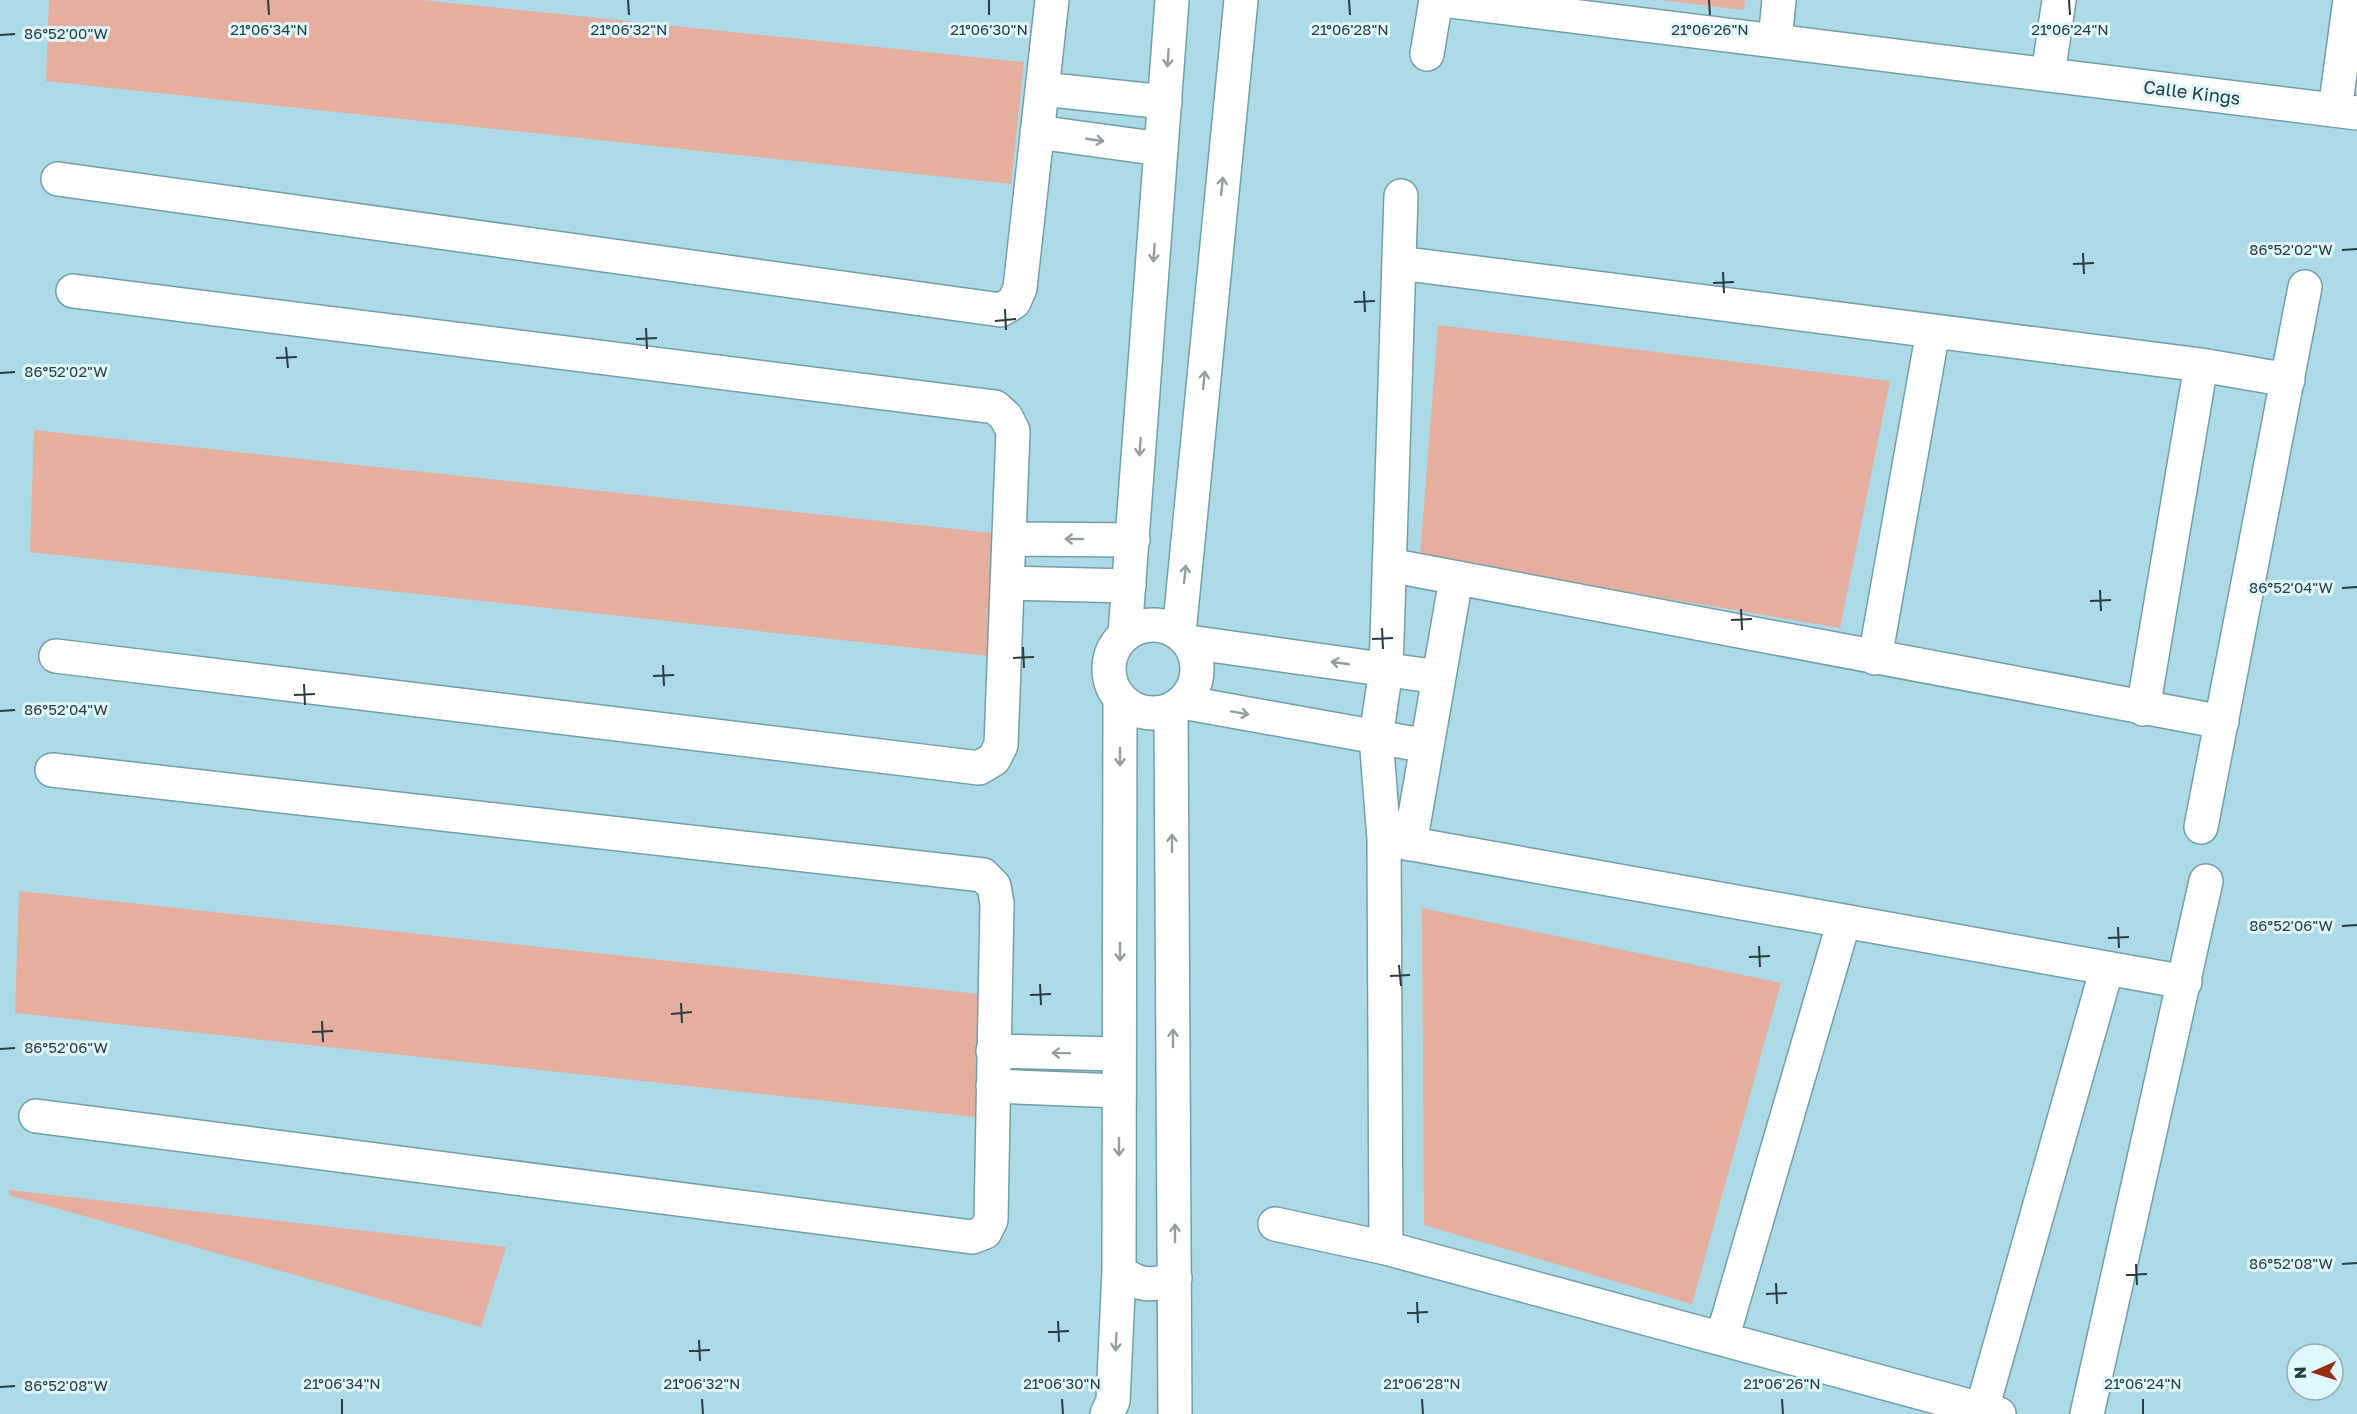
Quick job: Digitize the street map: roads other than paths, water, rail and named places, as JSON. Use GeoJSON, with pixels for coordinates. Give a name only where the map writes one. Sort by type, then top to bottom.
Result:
{"type":"FeatureCollection","features":[{"type":"Feature","properties":{"kind":"street"},"geometry":{"type":"LineString","coordinates":[[58,179],[1001,310],[1014,302],[1020,288],[1052,0]]}},
{"type":"Feature","properties":{"kind":"street"},"geometry":{"type":"LineString","coordinates":[[1125,634],[1172,0]]}},
{"type":"Feature","properties":{"kind":"street"},"geometry":{"type":"LineString","coordinates":[[1240,0],[1184,638],[1198,668],[1191,693],[1176,706],[1157,713],[1144,712],[1120,699],[1112,687],[1109,673],[1115,645],[1125,634],[1138,627],[1152,624],[1166,626],[1184,638],[1439,677]]}},
{"type":"Feature","properties":{"kind":"street"},"geometry":{"type":"LineString","coordinates":[[1427,54],[1436,0]]}},
{"type":"Feature","properties":{"kind":"street","name":"Calle Kings"},"geometry":{"type":"LineString","coordinates":[[1443,0],[2346,112],[2350,0]]}},
{"type":"Feature","properties":{"kind":"street"},"geometry":{"type":"LineString","coordinates":[[1775,41],[1779,0]]}},
{"type":"Feature","properties":{"kind":"street"},"geometry":{"type":"LineString","coordinates":[[2048,75],[2059,0]]}},
{"type":"Feature","properties":{"kind":"street"},"geometry":{"type":"LineString","coordinates":[[1042,88],[1165,102]]}},
{"type":"Feature","properties":{"kind":"street"},"geometry":{"type":"LineString","coordinates":[[1037,132],[1161,149]]}},
{"type":"Feature","properties":{"kind":"street"},"geometry":{"type":"LineString","coordinates":[[1386,1248],[1397,842],[1376,737],[1386,670],[1401,196]]}},
{"type":"Feature","properties":{"kind":"street"},"geometry":{"type":"LineString","coordinates":[[1399,263],[2201,365],[2288,380]]}},
{"type":"Feature","properties":{"kind":"street"},"geometry":{"type":"LineString","coordinates":[[2201,827],[2305,287]]}},
{"type":"Feature","properties":{"kind":"street"},"geometry":{"type":"LineString","coordinates":[[56,656],[979,768],[994,759],[1001,745],[1013,431],[1006,417],[995,407],[73,291]]}},
{"type":"Feature","properties":{"kind":"street"},"geometry":{"type":"LineString","coordinates":[[1875,658],[1933,332]]}},
{"type":"Feature","properties":{"kind":"street"},"geometry":{"type":"LineString","coordinates":[[2143,709],[2201,365]]}},
{"type":"Feature","properties":{"kind":"street"},"geometry":{"type":"LineString","coordinates":[[1009,539],[1132,540]]}},
{"type":"Feature","properties":{"kind":"street"},"geometry":{"type":"LineString","coordinates":[[1389,565],[2143,709],[2222,722]]}},
{"type":"Feature","properties":{"kind":"street"},"geometry":{"type":"LineString","coordinates":[[1397,842],[1427,746],[1456,579]]}},
{"type":"Feature","properties":{"kind":"street"},"geometry":{"type":"LineString","coordinates":[[1008,583],[1129,586]]}},
{"type":"Feature","properties":{"kind":"street"},"geometry":{"type":"LineString","coordinates":[[1107,1414],[1113,1401],[1119,1271],[1120,699]]}},
{"type":"Feature","properties":{"kind":"street"},"geometry":{"type":"LineString","coordinates":[[1176,706],[1427,746]]}},
{"type":"Feature","properties":{"kind":"street"},"geometry":{"type":"LineString","coordinates":[[1175,1414],[1176,706]]}},
{"type":"Feature","properties":{"kind":"street"},"geometry":{"type":"LineString","coordinates":[[36,1116],[972,1237],[985,1232],[991,1220],[997,903],[994,886],[983,875],[52,770]]}},
{"type":"Feature","properties":{"kind":"street"},"geometry":{"type":"LineString","coordinates":[[1397,842],[2185,982]]}},
{"type":"Feature","properties":{"kind":"street"},"geometry":{"type":"LineString","coordinates":[[2087,1414],[2206,880]]}},
{"type":"Feature","properties":{"kind":"street"},"geometry":{"type":"LineString","coordinates":[[1722,1339],[1844,921]]}},
{"type":"Feature","properties":{"kind":"street"},"geometry":{"type":"LineString","coordinates":[[1275,1224],[1386,1248],[1990,1412],[2107,969]]}},
{"type":"Feature","properties":{"kind":"street"},"geometry":{"type":"LineString","coordinates":[[993,1051],[1119,1054]]}},
{"type":"Feature","properties":{"kind":"street"},"geometry":{"type":"LineString","coordinates":[[993,1086],[1119,1091]]}},
{"type":"Feature","properties":{"kind":"street"},"geometry":{"type":"LineString","coordinates":[[1119,1271],[1132,1281],[1146,1285],[1175,1278]]}}]}
